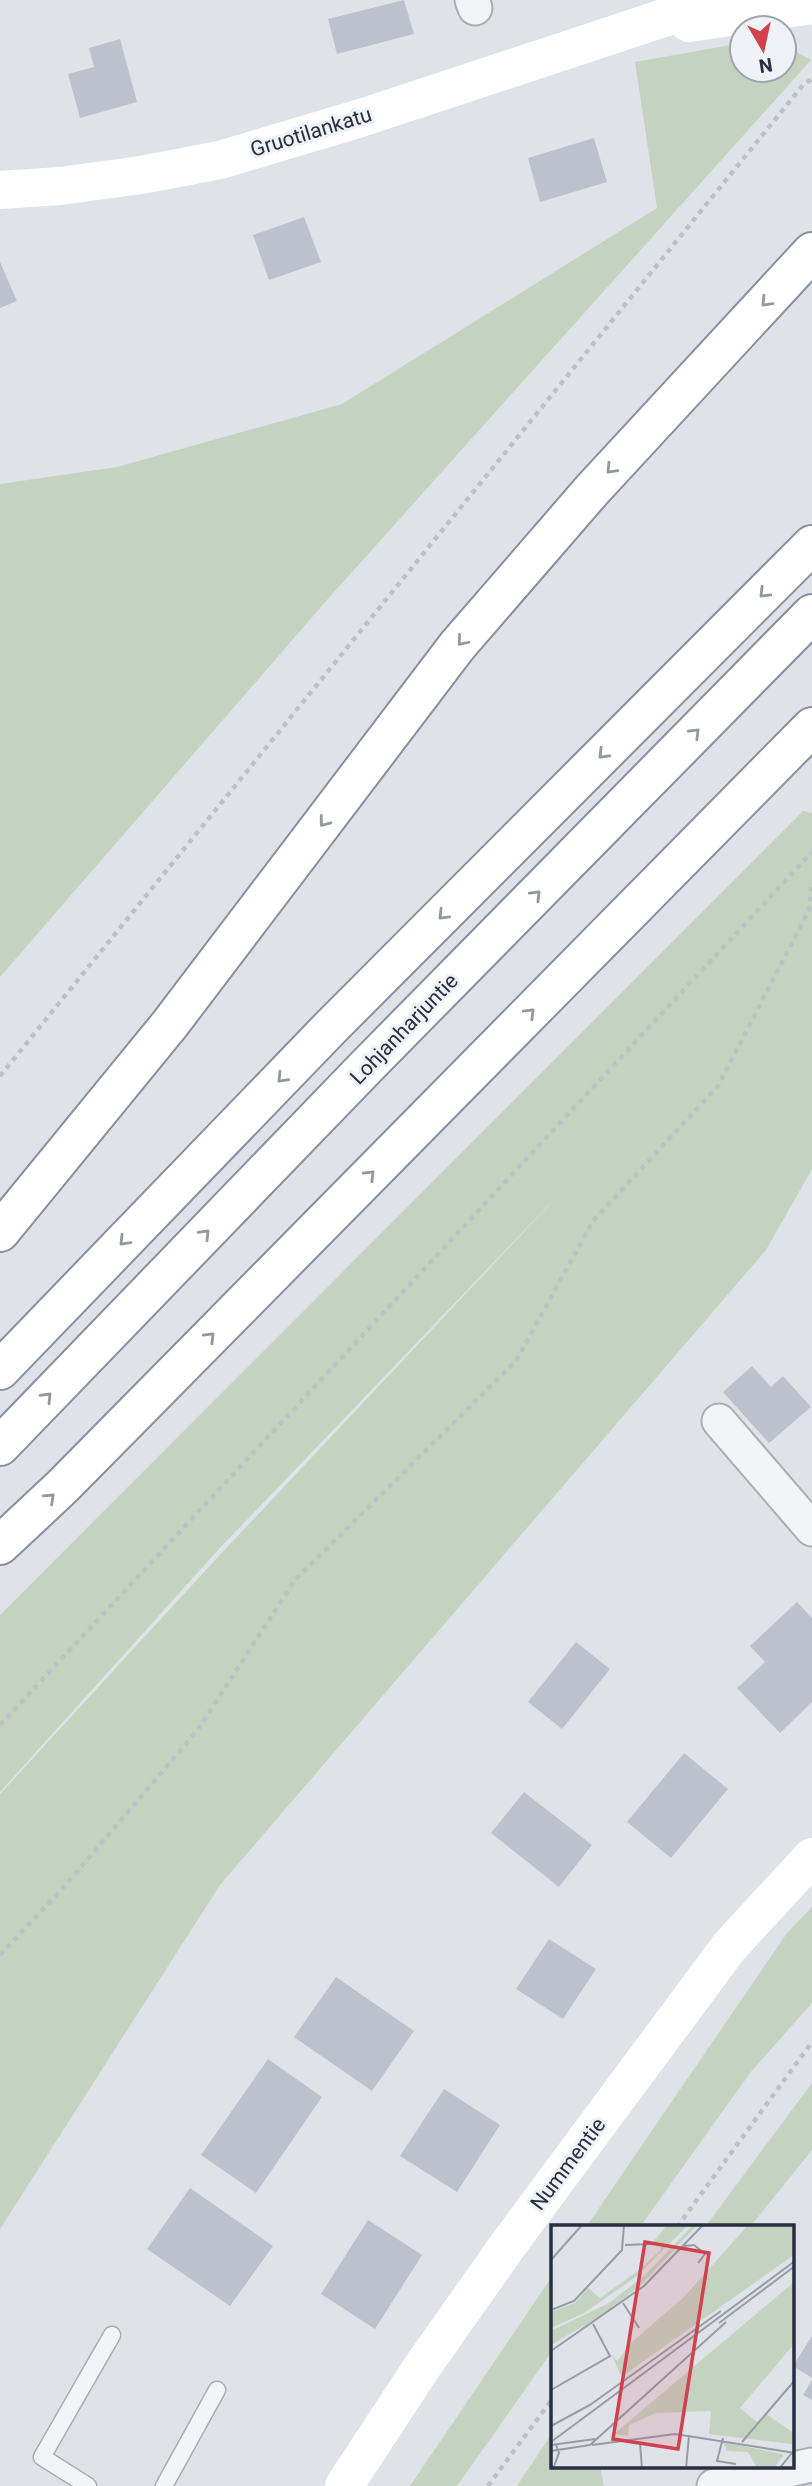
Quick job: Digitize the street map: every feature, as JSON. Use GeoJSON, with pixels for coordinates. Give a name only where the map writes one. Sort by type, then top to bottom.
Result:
{"type":"FeatureCollection","features":[{"type":"Feature","properties":{"kind":"main road"},"geometry":{"type":"LineString","coordinates":[[614,34],[718,0]]}},
{"type":"Feature","properties":{"kind":"main road"},"geometry":{"type":"LineString","coordinates":[[614,34],[812,5]]}},
{"type":"Feature","properties":{"kind":"main road","name":"Gruotilankatu"},"geometry":{"type":"LineString","coordinates":[[0,190],[60,186],[141,175],[220,160],[361,118],[614,34]]}},
{"type":"Feature","properties":{"kind":"main road"},"geometry":{"type":"LineString","coordinates":[[0,1232],[170,1024],[457,646],[592,490],[812,252]]}},
{"type":"Feature","properties":{"kind":"main road"},"geometry":{"type":"LineString","coordinates":[[0,1370],[330,1028],[812,545]]}},
{"type":"Feature","properties":{"kind":"main road","name":"Lohjanharjuntie"},"geometry":{"type":"LineString","coordinates":[[0,1446],[367,1066],[812,614]]}},
{"type":"Feature","properties":{"kind":"main road"},"geometry":{"type":"LineString","coordinates":[[0,1545],[63,1486],[812,727]]}},
{"type":"Feature","properties":{"kind":"main road","name":"Nummentie"},"geometry":{"type":"LineString","coordinates":[[344,2486],[422,2367],[508,2245],[729,1947],[812,1857]]}},
{"type":"Feature","properties":{"kind":"street"},"geometry":{"type":"LineString","coordinates":[[719,1421],[812,1529]]}},
{"type":"Feature","properties":{"kind":"street"},"geometry":{"type":"LineString","coordinates":[[714,2486],[812,2465]]}},
{"type":"Feature","properties":{"kind":"lane"},"geometry":{"type":"LineString","coordinates":[[88,2486],[42,2457],[112,2336]]}},
{"type":"Feature","properties":{"kind":"lane"},"geometry":{"type":"LineString","coordinates":[[164,2486],[218,2390]]}},
{"type":"Feature","properties":{"kind":"path"},"geometry":{"type":"LineString","coordinates":[[0,1076],[776,117],[803,85],[812,79]]}},
{"type":"Feature","properties":{"kind":"path"},"geometry":{"type":"LineString","coordinates":[[0,1726],[812,852]]}},
{"type":"Feature","properties":{"kind":"path"},"geometry":{"type":"LineString","coordinates":[[0,1955],[63,1888],[197,1731],[295,1580],[516,1361],[593,1221],[718,1086],[808,909],[812,883]]}},
{"type":"Feature","properties":{"kind":"path"},"geometry":{"type":"LineString","coordinates":[[678,2225],[812,2042]]}},
{"type":"Feature","properties":{"kind":"path"},"geometry":{"type":"LineString","coordinates":[[488,2486],[551,2401]]}},
{"type":"Feature","properties":{"kind":"green space"},"geometry":{"type":"Polygon","coordinates":[[[728,45],[728,84],[789,84],[327,600],[0,977],[0,484],[117,467],[342,404],[657,208],[635,62],[728,45]]]}},
{"type":"Feature","properties":{"kind":"green space"},"geometry":{"type":"Polygon","coordinates":[[[798,53],[811,60],[798,75],[798,53]]]}},
{"type":"Feature","properties":{"kind":"green space"},"geometry":{"type":"Polygon","coordinates":[[[803,811],[812,813],[812,1169],[766,1250],[220,1885],[0,2229],[0,1794],[217,1558],[567,1186],[218,1550],[0,1792],[0,1615],[803,811]]]}},
{"type":"Feature","properties":{"kind":"green space"},"geometry":{"type":"Polygon","coordinates":[[[812,1907],[812,2003],[750,2073],[641,2225],[587,2225],[787,1933],[812,1907]]]}},
{"type":"Feature","properties":{"kind":"green space"},"geometry":{"type":"Polygon","coordinates":[[[812,2083],[812,2150],[752,2225],[706,2225],[812,2083]]]}},
{"type":"Feature","properties":{"kind":"green space"},"geometry":{"type":"Polygon","coordinates":[[[551,2278],[551,2353],[457,2486],[410,2486],[551,2278]]]}},
{"type":"Feature","properties":{"kind":"green space"},"geometry":{"type":"Polygon","coordinates":[[[551,2435],[551,2468],[600,2468],[604,2486],[517,2486],[551,2435]]]}},
{"type":"Feature","properties":{"kind":"building"},"geometry":{"type":"Polygon","coordinates":[[[404,0],[414,34],[337,54],[328,19],[404,0]]]}},
{"type":"Feature","properties":{"kind":"building"},"geometry":{"type":"Polygon","coordinates":[[[120,39],[137,102],[80,118],[68,74],[94,67],[89,48],[120,39]]]}},
{"type":"Feature","properties":{"kind":"building"},"geometry":{"type":"Polygon","coordinates":[[[594,138],[607,182],[540,202],[528,158],[594,138]]]}},
{"type":"Feature","properties":{"kind":"building"},"geometry":{"type":"Polygon","coordinates":[[[304,217],[321,262],[269,280],[253,235],[304,217]]]}},
{"type":"Feature","properties":{"kind":"building"},"geometry":{"type":"Polygon","coordinates":[[[0,262],[17,301],[0,308],[0,262]]]}},
{"type":"Feature","properties":{"kind":"building"},"geometry":{"type":"Polygon","coordinates":[[[752,1366],[771,1387],[783,1376],[811,1407],[769,1443],[723,1392],[752,1366]]]}},
{"type":"Feature","properties":{"kind":"building"},"geometry":{"type":"Polygon","coordinates":[[[797,1602],[812,1618],[812,1702],[780,1733],[737,1688],[765,1662],[750,1646],[797,1602]]]}},
{"type":"Feature","properties":{"kind":"building"},"geometry":{"type":"Polygon","coordinates":[[[576,1642],[610,1669],[562,1729],[528,1702],[576,1642]]]}},
{"type":"Feature","properties":{"kind":"building"},"geometry":{"type":"Polygon","coordinates":[[[684,1753],[728,1789],[671,1858],[627,1822],[684,1753]]]}},
{"type":"Feature","properties":{"kind":"building"},"geometry":{"type":"Polygon","coordinates":[[[524,1792],[592,1845],[559,1887],[491,1833],[524,1792]]]}},
{"type":"Feature","properties":{"kind":"building"},"geometry":{"type":"Polygon","coordinates":[[[549,1939],[596,1969],[563,2019],[516,1989],[549,1939]]]}},
{"type":"Feature","properties":{"kind":"building"},"geometry":{"type":"Polygon","coordinates":[[[336,1977],[414,2031],[372,2091],[294,2037],[336,1977]]]}},
{"type":"Feature","properties":{"kind":"building"},"geometry":{"type":"Polygon","coordinates":[[[268,2059],[322,2097],[256,2193],[201,2155],[268,2059]]]}},
{"type":"Feature","properties":{"kind":"building"},"geometry":{"type":"Polygon","coordinates":[[[444,2089],[500,2125],[457,2192],[400,2156],[444,2089]]]}},
{"type":"Feature","properties":{"kind":"building"},"geometry":{"type":"Polygon","coordinates":[[[190,2188],[273,2246],[230,2306],[147,2249],[190,2188]]]}},
{"type":"Feature","properties":{"kind":"building"},"geometry":{"type":"Polygon","coordinates":[[[368,2220],[422,2255],[375,2329],[321,2294],[368,2220]]]}},
{"type":"Feature","properties":{"kind":"building"},"geometry":{"type":"Polygon","coordinates":[[[812,2336],[812,2378],[794,2364],[812,2336]]]}},
{"type":"Feature","properties":{"kind":"building"},"geometry":{"type":"Polygon","coordinates":[[[812,2380],[812,2400],[803,2395],[812,2380]]]}}]}
